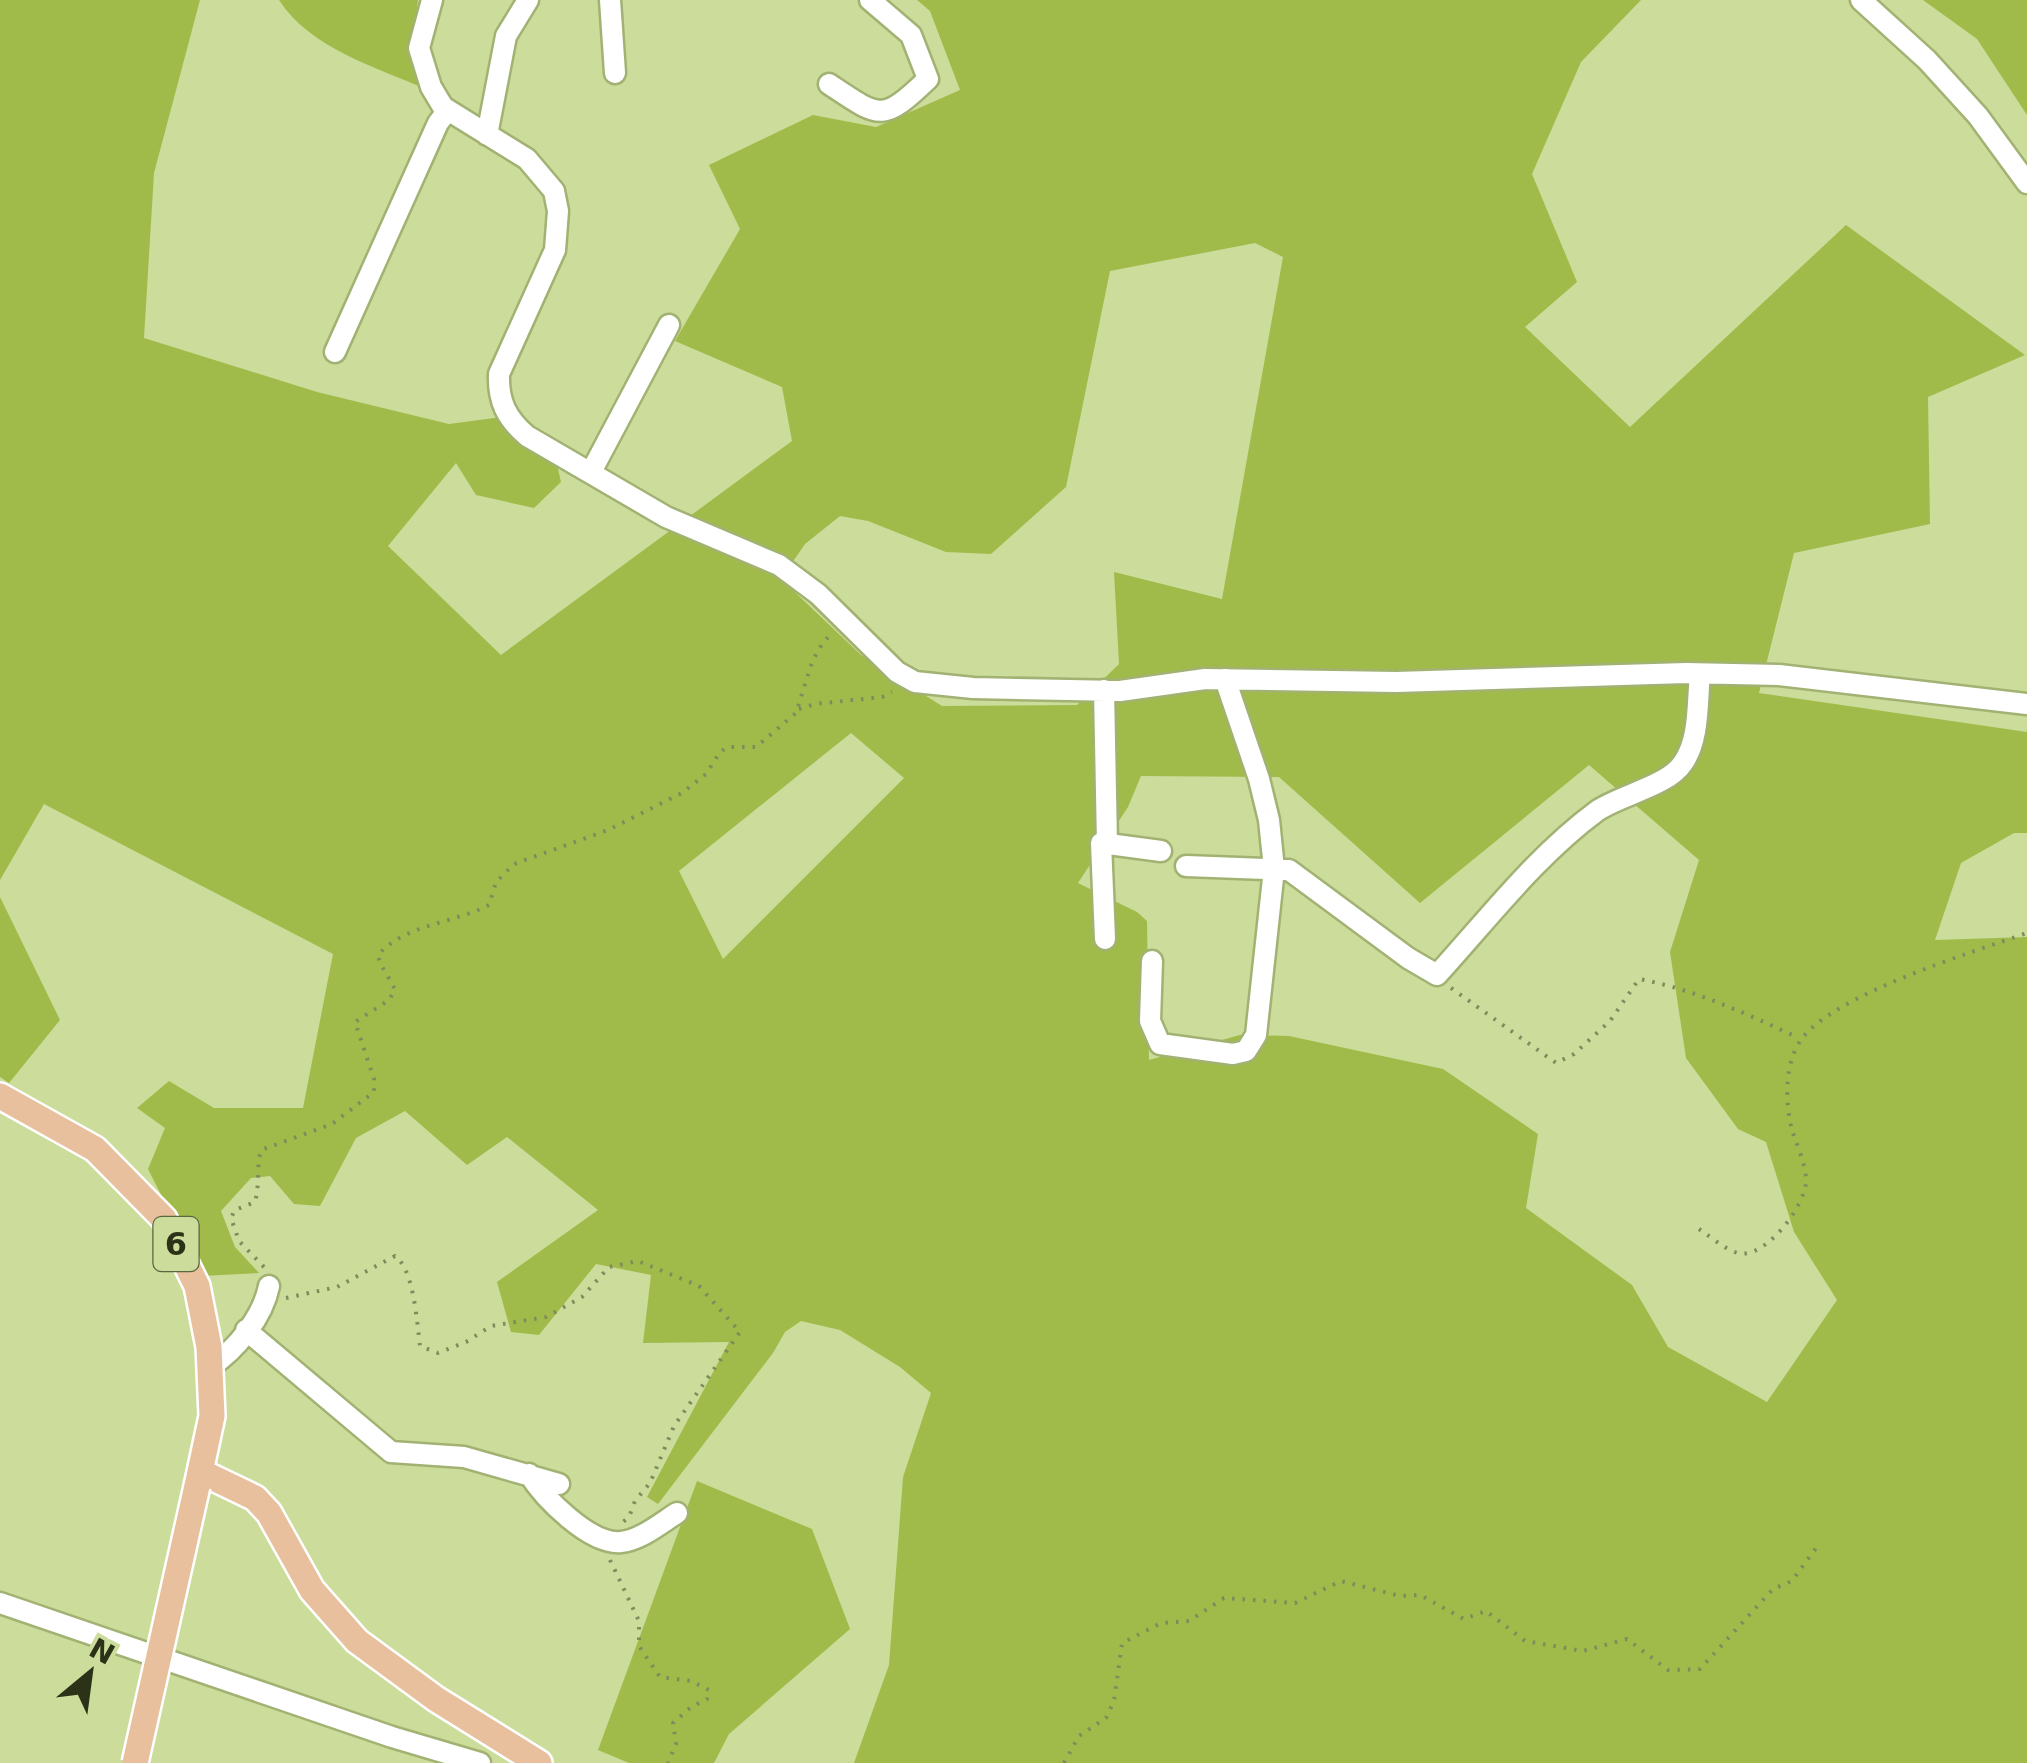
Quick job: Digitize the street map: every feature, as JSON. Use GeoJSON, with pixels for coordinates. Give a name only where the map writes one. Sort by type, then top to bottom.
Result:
{"type":"FeatureCollection","features":[{"type":"Feature","properties":{"kind":"main road","name":"6"},"geometry":{"type":"LineString","coordinates":[[0,1096],[95,1150],[164,1220],[197,1286],[210,1368],[212,1416],[135,1763]]}},
{"type":"Feature","properties":{"kind":"main road"},"geometry":{"type":"LineString","coordinates":[[199,1479],[255,1498],[269,1513],[312,1590],[357,1640],[522,1759]]}},
{"type":"Feature","properties":{"kind":"street"},"geometry":{"type":"LineString","coordinates":[[432,0],[419,48],[431,86],[448,110],[527,159],[554,191],[559,228],[548,268],[499,374],[498,392],[514,425],[666,516],[779,566],[818,594],[902,675],[916,682],[973,688],[1104,690],[1225,680],[1396,682],[1700,674],[1779,676],[2027,704]]}},
{"type":"Feature","properties":{"kind":"street"},"geometry":{"type":"LineString","coordinates":[[487,135],[506,36],[528,0]]}},
{"type":"Feature","properties":{"kind":"street"},"geometry":{"type":"LineString","coordinates":[[610,0],[615,73]]}},
{"type":"Feature","properties":{"kind":"street"},"geometry":{"type":"LineString","coordinates":[[829,84],[861,105],[891,112],[928,79],[911,35],[870,0]]}},
{"type":"Feature","properties":{"kind":"street"},"geometry":{"type":"LineString","coordinates":[[1861,0],[1926,60],[1978,116],[2027,183]]}},
{"type":"Feature","properties":{"kind":"street"},"geometry":{"type":"LineString","coordinates":[[335,352],[438,122],[448,110]]}},
{"type":"Feature","properties":{"kind":"street"},"geometry":{"type":"LineString","coordinates":[[591,472],[669,325]]}},
{"type":"Feature","properties":{"kind":"street"},"geometry":{"type":"LineString","coordinates":[[1186,866],[1289,870],[1408,958],[1436,974],[1558,843],[1601,808],[1683,765],[1693,740],[1700,674]]}},
{"type":"Feature","properties":{"kind":"street"},"geometry":{"type":"LineString","coordinates":[[1152,962],[1150,1022],[1160,1044],[1234,1054],[1246,1051],[1256,1035],[1274,868],[1269,820],[1225,680]]}},
{"type":"Feature","properties":{"kind":"street"},"geometry":{"type":"LineString","coordinates":[[1104,690],[1108,844]]}},
{"type":"Feature","properties":{"kind":"street"},"geometry":{"type":"LineString","coordinates":[[1105,939],[1101,843],[1161,851]]}},
{"type":"Feature","properties":{"kind":"street"},"geometry":{"type":"LineString","coordinates":[[210,1368],[229,1355],[268,1291]]}},
{"type":"Feature","properties":{"kind":"street"},"geometry":{"type":"LineString","coordinates":[[246,1330],[391,1452],[464,1457],[559,1484]]}},
{"type":"Feature","properties":{"kind":"street"},"geometry":{"type":"LineString","coordinates":[[529,1474],[541,1493],[567,1516],[603,1538],[620,1542],[638,1537],[677,1513]]}},
{"type":"Feature","properties":{"kind":"street"},"geometry":{"type":"LineString","coordinates":[[0,1602],[392,1737],[480,1763]]}},
{"type":"Feature","properties":{"kind":"path"},"geometry":{"type":"LineString","coordinates":[[798,709],[812,662],[823,642],[844,622]]}},
{"type":"Feature","properties":{"kind":"path"},"geometry":{"type":"LineString","coordinates":[[668,1763],[676,1744],[673,1724],[706,1699],[708,1690],[691,1681],[660,1677],[639,1646],[639,1621],[602,1546],[603,1538],[629,1517],[657,1469],[674,1426],[740,1332],[699,1286],[638,1261],[609,1267],[582,1297],[546,1317],[491,1326],[466,1342],[438,1352],[426,1351],[420,1346],[405,1266],[394,1256],[337,1287],[292,1298],[268,1291],[264,1267],[240,1241],[231,1218],[234,1210],[255,1202],[260,1185],[257,1165],[261,1150],[332,1124],[374,1092],[374,1078],[354,1022],[390,1000],[396,990],[380,964],[378,955],[384,948],[423,928],[489,905],[496,882],[514,864],[608,830],[682,792],[706,774],[720,752],[756,746],[798,709],[882,697],[891,692],[902,675]]}},
{"type":"Feature","properties":{"kind":"path"},"geometry":{"type":"LineString","coordinates":[[1699,1229],[1718,1243],[1748,1254],[1764,1248],[1799,1204],[1806,1180],[1790,1124],[1788,1085],[1790,1065],[1801,1039],[1849,1004],[1876,990],[2027,934]]}},
{"type":"Feature","properties":{"kind":"path"},"geometry":{"type":"LineString","coordinates":[[1436,974],[1556,1063],[1574,1054],[1610,1021],[1639,979],[1716,1000],[1801,1039]]}},
{"type":"Feature","properties":{"kind":"path"},"geometry":{"type":"LineString","coordinates":[[1064,1763],[1079,1736],[1106,1718],[1114,1700],[1122,1644],[1161,1623],[1189,1621],[1224,1598],[1295,1603],[1340,1581],[1400,1596],[1420,1595],[1464,1619],[1486,1611],[1526,1641],[1583,1651],[1627,1639],[1668,1670],[1700,1669],[1773,1590],[1792,1580],[1818,1544]]}},
{"type":"Feature","properties":{"kind":"green space"},"geometry":{"type":"Polygon","coordinates":[[[0,0],[200,0],[154,173],[144,338],[317,392],[449,424],[502,417],[556,460],[561,482],[534,508],[476,495],[456,463],[388,546],[501,655],[792,441],[782,387],[675,341],[740,229],[709,165],[813,115],[876,127],[960,90],[930,11],[917,0],[1641,0],[1581,62],[1532,174],[1577,282],[1525,327],[1630,427],[1846,225],[2025,355],[1928,397],[1930,524],[1794,553],[1759,693],[2027,732],[2027,833],[2014,833],[1961,863],[1935,940],[2027,937],[2027,1763],[854,1763],[889,1665],[903,1477],[931,1393],[900,1367],[840,1330],[801,1321],[785,1332],[658,1504],[647,1497],[729,1342],[643,1343],[651,1275],[596,1264],[539,1335],[511,1332],[497,1282],[598,1210],[507,1137],[467,1165],[405,1111],[356,1138],[320,1206],[294,1204],[270,1176],[251,1178],[221,1211],[235,1247],[259,1273],[202,1276],[148,1169],[165,1128],[137,1108],[169,1081],[214,1108],[303,1108],[333,954],[44,804],[0,880],[0,0]],[[1255,243],[1110,271],[1066,487],[991,554],[946,552],[868,521],[840,516],[805,544],[781,579],[861,655],[942,706],[1077,705],[1119,664],[1114,572],[1222,599],[1283,257],[1255,243]],[[851,733],[679,871],[723,959],[904,778],[851,733]],[[1589,765],[1420,903],[1279,777],[1141,776],[1128,807],[1078,883],[1137,912],[1147,921],[1149,1060],[1240,1035],[1289,1036],[1443,1069],[1538,1134],[1526,1208],[1632,1285],[1668,1347],[1767,1402],[1837,1300],[1794,1232],[1766,1142],[1738,1129],[1686,1058],[1670,952],[1699,860],[1589,765]]]}},
{"type":"Feature","properties":{"kind":"green space"},"geometry":{"type":"Polygon","coordinates":[[[279,0],[418,0],[411,53],[426,89],[326,43],[292,17],[279,0]]]}},
{"type":"Feature","properties":{"kind":"green space"},"geometry":{"type":"Polygon","coordinates":[[[1923,0],[2027,0],[2027,115],[1977,39],[1923,0]]]}},
{"type":"Feature","properties":{"kind":"green space"},"geometry":{"type":"Polygon","coordinates":[[[0,897],[60,1020],[9,1083],[0,1077],[0,897]]]}},
{"type":"Feature","properties":{"kind":"green space"},"geometry":{"type":"Polygon","coordinates":[[[697,1481],[812,1529],[850,1629],[729,1734],[714,1763],[629,1763],[598,1750],[697,1481]]]}}]}
